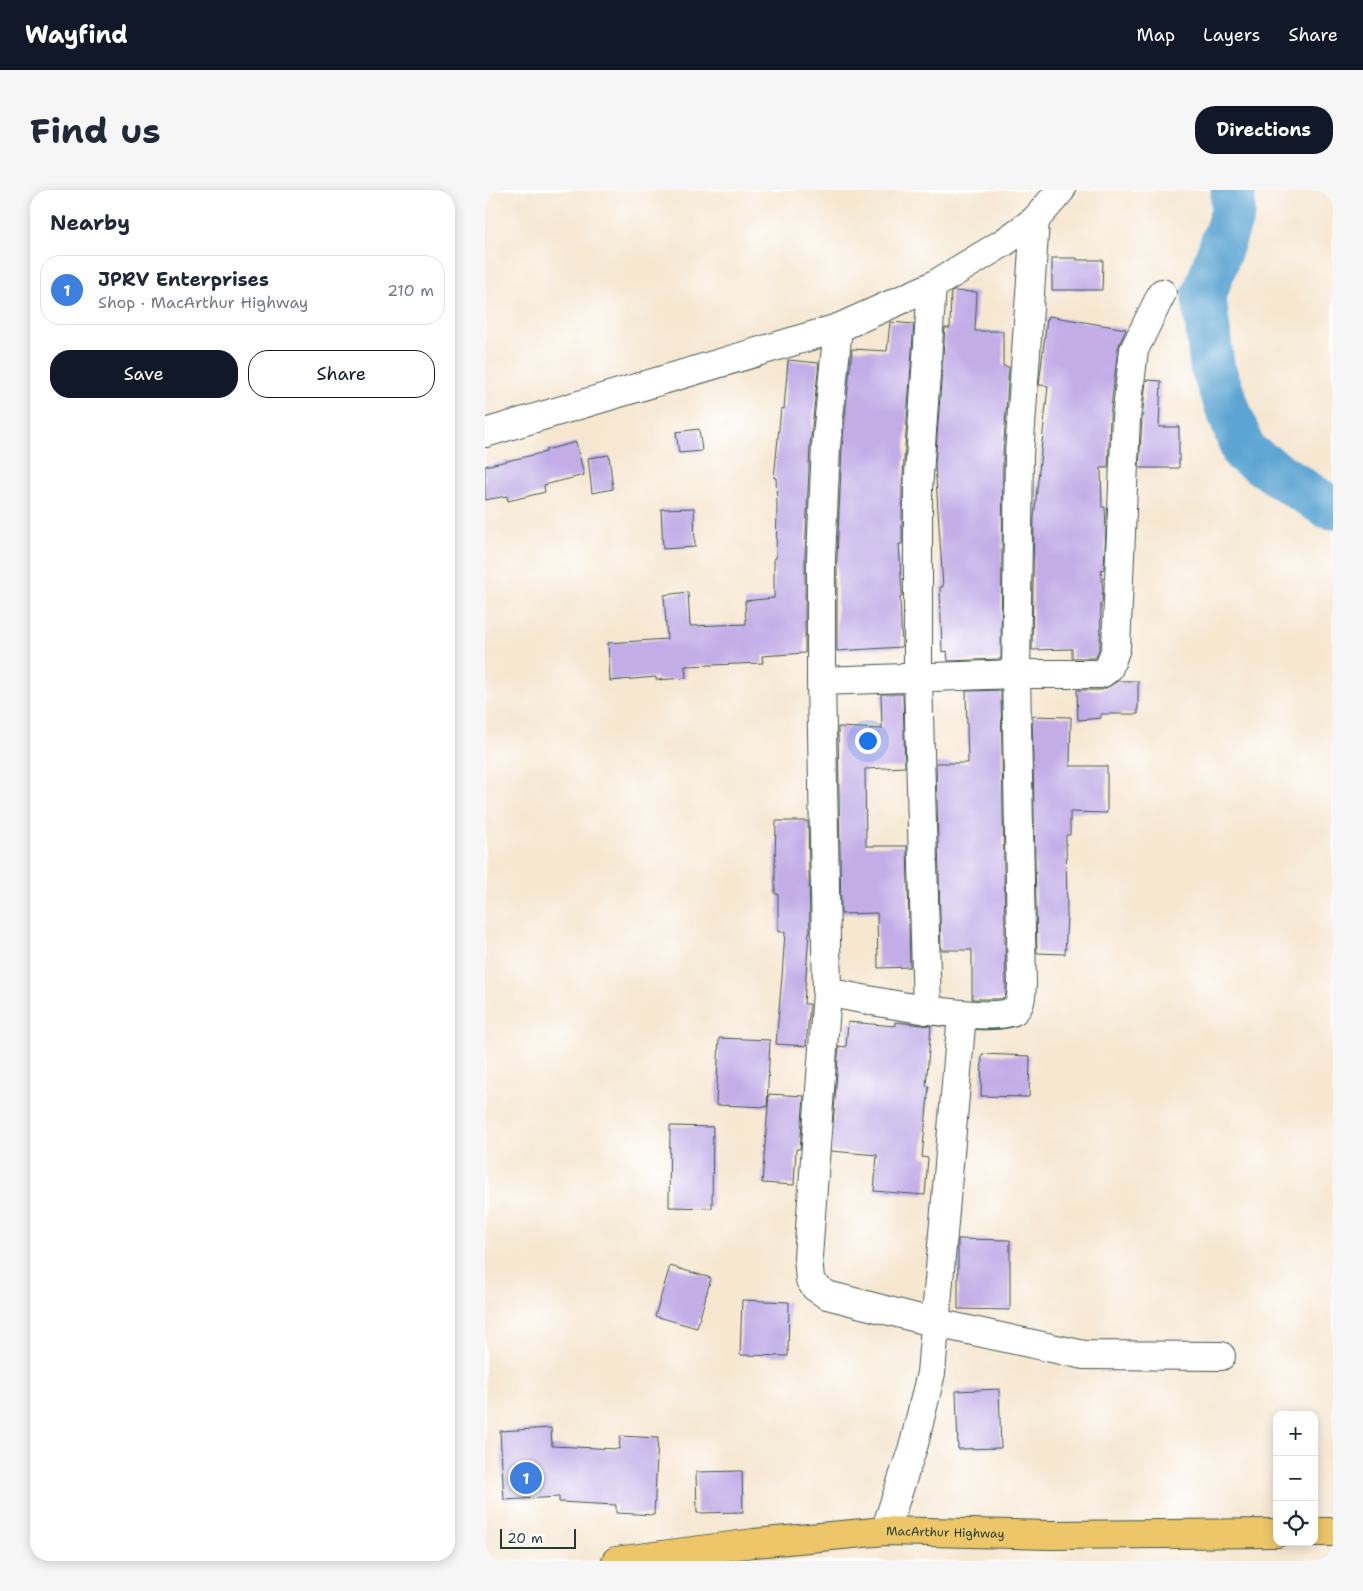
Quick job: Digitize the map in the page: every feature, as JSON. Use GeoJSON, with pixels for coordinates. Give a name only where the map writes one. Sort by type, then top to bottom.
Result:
{"type":"FeatureCollection","features":[{"type":"Feature","properties":{"kind":"highway","name":"MacArthur Highway"},"geometry":{"type":"LineString","coordinates":[[616,1561],[753,1552],[885,1531],[1050,1535],[1273,1533]]}},
{"type":"Feature","properties":{"kind":"highway"},"geometry":{"type":"LineString","coordinates":[[1318,1532],[1333,1532]]}},
{"type":"Feature","properties":{"kind":"street"},"geometry":{"type":"LineString","coordinates":[[485,433],[838,328],[932,286],[1003,243],[1035,220],[1061,190]]}},
{"type":"Feature","properties":{"kind":"street"},"geometry":{"type":"LineString","coordinates":[[827,992],[927,1010],[962,1014],[1005,1015],[1015,1010],[1020,1001],[1022,985],[1016,674],[1019,455],[1035,220]]}},
{"type":"Feature","properties":{"kind":"street"},"geometry":{"type":"LineString","coordinates":[[927,1010],[918,678],[917,489],[932,286]]}},
{"type":"Feature","properties":{"kind":"street"},"geometry":{"type":"LineString","coordinates":[[821,682],[1016,674],[1101,674],[1109,668],[1116,648],[1126,418],[1134,350],[1162,292]]}},
{"type":"Feature","properties":{"kind":"street"},"geometry":{"type":"LineString","coordinates":[[838,328],[826,446],[821,558],[821,682],[827,992],[808,1257],[810,1280],[815,1287],[827,1294],[935,1323],[1085,1355],[1221,1356]]}},
{"type":"Feature","properties":{"kind":"street"},"geometry":{"type":"LineString","coordinates":[[885,1531],[915,1444],[931,1373],[962,1014]]}},
{"type":"Feature","properties":{"kind":"building"},"geometry":{"type":"Polygon","coordinates":[[[1052,258],[1103,260],[1102,290],[1052,290],[1052,258]]]}},
{"type":"Feature","properties":{"kind":"building"},"geometry":{"type":"Polygon","coordinates":[[[951,292],[977,292],[975,331],[1003,331],[1003,366],[1009,367],[1003,455],[1001,659],[948,661],[947,651],[942,652],[940,587],[943,587],[935,464],[945,328],[950,328],[951,292]]]}},
{"type":"Feature","properties":{"kind":"building"},"geometry":{"type":"Polygon","coordinates":[[[1049,316],[1126,329],[1118,348],[1110,416],[1108,468],[1101,468],[1102,507],[1105,507],[1106,528],[1104,569],[1101,570],[1103,591],[1100,645],[1096,658],[1072,658],[1072,649],[1032,650],[1034,518],[1048,386],[1039,385],[1047,318],[1049,316]]]}},
{"type":"Feature","properties":{"kind":"building"},"geometry":{"type":"Polygon","coordinates":[[[890,322],[914,324],[902,488],[902,544],[899,544],[902,593],[902,596],[900,596],[902,647],[837,651],[837,558],[842,447],[852,349],[887,351],[890,322]]]}},
{"type":"Feature","properties":{"kind":"building"},"geometry":{"type":"Polygon","coordinates":[[[788,360],[819,363],[810,445],[805,557],[805,653],[762,656],[763,663],[685,666],[686,678],[656,680],[656,677],[610,681],[608,643],[667,639],[664,595],[688,592],[690,626],[746,624],[745,601],[774,598],[777,505],[776,478],[774,478],[781,408],[784,409],[788,360]]]}},
{"type":"Feature","properties":{"kind":"building"},"geometry":{"type":"Polygon","coordinates":[[[1146,380],[1161,381],[1159,427],[1179,427],[1179,468],[1139,468],[1146,380]]]}},
{"type":"Feature","properties":{"kind":"building"},"geometry":{"type":"Polygon","coordinates":[[[699,429],[702,451],[679,453],[676,432],[699,429]]]}},
{"type":"Feature","properties":{"kind":"building"},"geometry":{"type":"Polygon","coordinates":[[[576,442],[584,475],[544,485],[545,492],[508,501],[507,496],[485,500],[485,466],[546,452],[546,450],[576,442]]]}},
{"type":"Feature","properties":{"kind":"building"},"geometry":{"type":"Polygon","coordinates":[[[609,455],[613,489],[592,493],[588,458],[609,455]]]}},
{"type":"Feature","properties":{"kind":"building"},"geometry":{"type":"Polygon","coordinates":[[[694,508],[695,547],[663,549],[661,509],[694,508]]]}},
{"type":"Feature","properties":{"kind":"building"},"geometry":{"type":"Polygon","coordinates":[[[1118,681],[1138,681],[1138,714],[1101,714],[1101,718],[1078,720],[1077,690],[1102,690],[1118,681]]]}},
{"type":"Feature","properties":{"kind":"building"},"geometry":{"type":"Polygon","coordinates":[[[1001,690],[1006,993],[1005,997],[1000,999],[972,999],[972,950],[941,950],[936,763],[968,763],[966,691],[1001,690]]]}},
{"type":"Feature","properties":{"kind":"building"},"geometry":{"type":"Polygon","coordinates":[[[881,694],[903,694],[905,767],[865,769],[866,846],[907,846],[910,967],[878,968],[877,913],[841,914],[838,727],[882,729],[881,694]]]}},
{"type":"Feature","properties":{"kind":"building"},"geometry":{"type":"Polygon","coordinates":[[[1032,716],[1071,717],[1070,766],[1107,766],[1107,813],[1070,812],[1070,835],[1066,835],[1067,916],[1065,954],[1037,953],[1032,716]]]}},
{"type":"Feature","properties":{"kind":"building"},"geometry":{"type":"Polygon","coordinates":[[[776,821],[808,821],[810,932],[804,1004],[810,1004],[806,1046],[776,1044],[785,932],[778,932],[778,894],[775,894],[776,821]]]}},
{"type":"Feature","properties":{"kind":"building"},"geometry":{"type":"Polygon","coordinates":[[[848,1022],[895,1026],[895,1022],[931,1026],[926,1086],[929,1086],[922,1157],[928,1158],[925,1195],[874,1191],[877,1155],[831,1151],[839,1046],[846,1047],[848,1022]]]}},
{"type":"Feature","properties":{"kind":"building"},"geometry":{"type":"Polygon","coordinates":[[[719,1038],[770,1040],[767,1107],[716,1105],[719,1038]]]}},
{"type":"Feature","properties":{"kind":"building"},"geometry":{"type":"Polygon","coordinates":[[[982,1054],[1030,1056],[1029,1097],[981,1096],[982,1054]]]}},
{"type":"Feature","properties":{"kind":"building"},"geometry":{"type":"Polygon","coordinates":[[[769,1094],[804,1096],[800,1149],[796,1149],[794,1185],[762,1183],[769,1094]]]}},
{"type":"Feature","properties":{"kind":"building"},"geometry":{"type":"Polygon","coordinates":[[[670,1126],[713,1127],[712,1208],[669,1207],[670,1126]]]}},
{"type":"Feature","properties":{"kind":"building"},"geometry":{"type":"Polygon","coordinates":[[[958,1239],[1010,1240],[1010,1310],[958,1309],[958,1239]]]}},
{"type":"Feature","properties":{"kind":"building"},"geometry":{"type":"Polygon","coordinates":[[[670,1266],[711,1278],[697,1328],[655,1316],[670,1266]]]}},
{"type":"Feature","properties":{"kind":"building"},"geometry":{"type":"Polygon","coordinates":[[[742,1300],[789,1302],[788,1356],[740,1355],[742,1300]]]}},
{"type":"Feature","properties":{"kind":"building"},"geometry":{"type":"Polygon","coordinates":[[[999,1389],[1001,1448],[958,1449],[956,1391],[999,1389]]]}},
{"type":"Feature","properties":{"kind":"building"},"geometry":{"type":"Polygon","coordinates":[[[551,1428],[552,1446],[619,1449],[620,1436],[658,1438],[654,1515],[616,1513],[616,1505],[559,1502],[559,1497],[504,1500],[500,1431],[551,1428]]]}},
{"type":"Feature","properties":{"kind":"building"},"geometry":{"type":"Polygon","coordinates":[[[742,1471],[743,1512],[697,1513],[696,1472],[742,1471]]]}},
{"type":"Feature","properties":{"kind":"waterway"},"geometry":{"type":"LineString","coordinates":[[1233,190],[1233,212],[1204,296],[1212,366],[1244,452],[1327,506],[1333,507]]}},
{"type":"Feature","properties":{"kind":"place","name":"JPRV Enterprises"},"geometry":{"type":"Point","coordinates":[526,1478]}}]}
